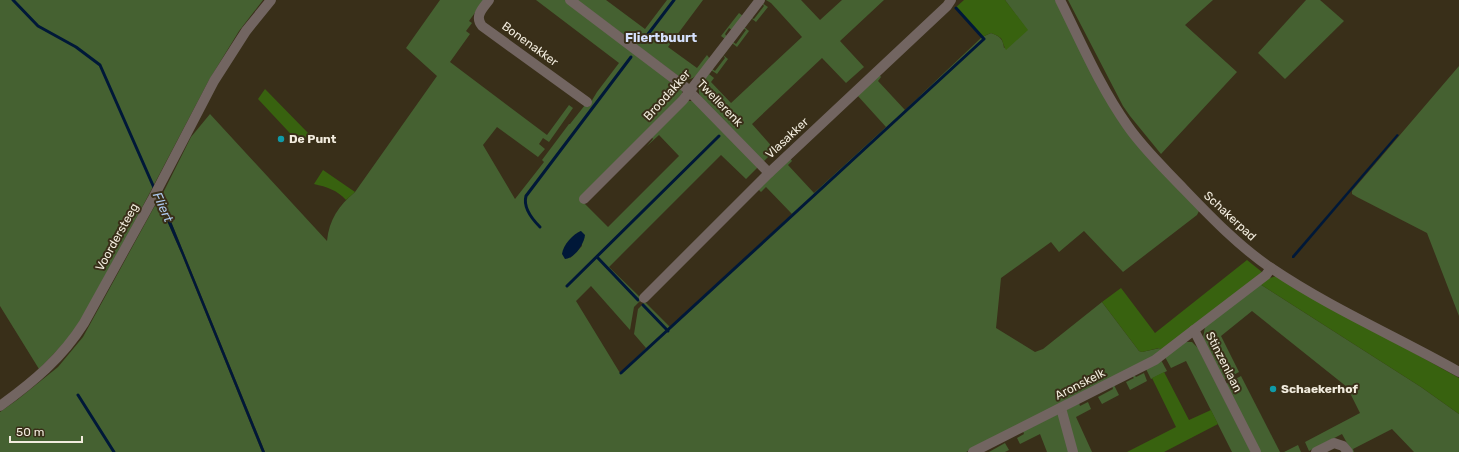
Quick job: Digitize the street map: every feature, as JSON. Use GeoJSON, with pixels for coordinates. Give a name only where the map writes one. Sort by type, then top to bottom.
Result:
{"type":"FeatureCollection","features":[{"type":"Feature","properties":{"kind":"street","name":"Voordersteeg"},"geometry":{"type":"LineString","coordinates":[[0,406],[22,390],[58,358],[74,339],[152,200],[214,81],[246,31],[271,0]]}},
{"type":"Feature","properties":{"kind":"street","name":"Bonenakker"},"geometry":{"type":"LineString","coordinates":[[489,0],[479,15],[479,21],[482,26],[587,102]]}},
{"type":"Feature","properties":{"kind":"street","name":"Twellerenk"},"geometry":{"type":"LineString","coordinates":[[570,0],[691,92],[769,173]]}},
{"type":"Feature","properties":{"kind":"street","name":"Broodakker"},"geometry":{"type":"LineString","coordinates":[[584,199],[691,92],[760,0]]}},
{"type":"Feature","properties":{"kind":"street","name":"Vlasakker"},"geometry":{"type":"LineString","coordinates":[[644,298],[769,173],[947,6],[951,0]]}},
{"type":"Feature","properties":{"kind":"street","name":"Schakerpad"},"geometry":{"type":"LineString","coordinates":[[1060,0],[1115,108],[1138,141],[1207,213],[1256,257],[1271,268],[1313,294],[1459,372]]}},
{"type":"Feature","properties":{"kind":"street","name":"Stinzenlaan"},"geometry":{"type":"LineString","coordinates":[[1256,452],[1194,330],[1266,275],[1271,268]]}},
{"type":"Feature","properties":{"kind":"street","name":"Aronskelk"},"geometry":{"type":"LineString","coordinates":[[973,452],[1155,360],[1194,330]]}},
{"type":"Feature","properties":{"kind":"street"},"geometry":{"type":"LineString","coordinates":[[1061,408],[1073,452]]}},
{"type":"Feature","properties":{"kind":"street"},"geometry":{"type":"LineString","coordinates":[[1316,452],[1334,443],[1344,446],[1348,452]]}},
{"type":"Feature","properties":{"kind":"green space"},"geometry":{"type":"Polygon","coordinates":[[[0,0],[263,0],[239,31],[209,80],[85,313],[68,339],[39,369],[0,306],[0,0]]]}},
{"type":"Feature","properties":{"kind":"green space"},"geometry":{"type":"Polygon","coordinates":[[[440,0],[484,0],[469,21],[472,23],[466,31],[470,34],[450,62],[547,135],[569,105],[573,108],[549,142],[543,138],[539,144],[545,149],[538,157],[497,127],[483,145],[515,199],[544,162],[542,160],[569,124],[585,105],[588,107],[597,92],[619,63],[536,0],[565,0],[682,90],[682,95],[580,199],[608,227],[679,156],[659,135],[647,146],[653,139],[651,136],[686,101],[695,101],[758,167],[746,179],[721,155],[609,267],[642,299],[634,307],[630,330],[591,286],[576,301],[620,373],[646,348],[634,334],[638,309],[645,302],[670,327],[792,214],[766,187],[761,192],[758,189],[790,158],[792,161],[788,165],[814,193],[886,127],[857,95],[879,74],[881,77],[878,81],[905,110],[982,37],[991,33],[996,35],[1002,40],[1004,48],[1027,30],[1005,0],[1055,0],[1103,91],[1199,211],[1197,215],[1123,272],[1084,231],[1059,252],[1051,242],[1001,278],[996,328],[1035,352],[1043,349],[1102,302],[1139,351],[1142,352],[1160,348],[1161,351],[1145,361],[966,452],[265,452],[161,197],[191,137],[210,114],[327,241],[330,226],[344,202],[355,192],[437,76],[406,48],[440,0]],[[581,231],[570,241],[570,258],[582,246],[581,231]]]}},
{"type":"Feature","properties":{"kind":"green space"},"geometry":{"type":"Polygon","coordinates":[[[577,0],[606,0],[645,29],[667,0],[703,0],[668,47],[697,68],[707,55],[710,59],[701,71],[694,77],[690,79],[681,78],[577,0]]]}},
{"type":"Feature","properties":{"kind":"green space"},"geometry":{"type":"Polygon","coordinates":[[[766,0],[801,0],[820,20],[842,0],[884,0],[840,41],[864,67],[846,83],[822,58],[752,124],[775,150],[763,162],[700,96],[699,90],[701,84],[709,74],[714,78],[711,82],[731,103],[802,37],[771,3],[766,0]]]}},
{"type":"Feature","properties":{"kind":"green space"},"geometry":{"type":"Polygon","coordinates":[[[964,0],[1005,0],[1028,30],[1006,50],[1001,38],[991,33],[982,37],[955,8],[964,0]]]}},
{"type":"Feature","properties":{"kind":"green space"},"geometry":{"type":"Polygon","coordinates":[[[1068,0],[1213,0],[1185,25],[1237,72],[1161,154],[1123,106],[1068,0]]]}},
{"type":"Feature","properties":{"kind":"green space"},"geometry":{"type":"Polygon","coordinates":[[[1306,0],[1320,0],[1344,21],[1285,79],[1258,53],[1306,0]]]}},
{"type":"Feature","properties":{"kind":"green space"},"geometry":{"type":"Polygon","coordinates":[[[762,3],[768,7],[756,22],[751,18],[754,19],[764,6],[762,3]]]}},
{"type":"Feature","properties":{"kind":"green space"},"geometry":{"type":"Polygon","coordinates":[[[739,13],[743,16],[732,30],[729,28],[725,34],[727,37],[725,39],[721,36],[739,13]]]}},
{"type":"Feature","properties":{"kind":"green space"},"geometry":{"type":"Polygon","coordinates":[[[744,27],[749,31],[737,47],[732,43],[733,42],[736,44],[746,30],[743,28],[744,27]]]}},
{"type":"Feature","properties":{"kind":"green space"},"geometry":{"type":"Polygon","coordinates":[[[723,55],[728,59],[717,74],[711,70],[712,69],[715,71],[725,58],[723,55]]]}},
{"type":"Feature","properties":{"kind":"green space"},"geometry":{"type":"Polygon","coordinates":[[[1459,66],[1459,316],[1427,233],[1357,197],[1352,194],[1352,191],[1459,66]]]}},
{"type":"Feature","properties":{"kind":"green space"},"geometry":{"type":"Polygon","coordinates":[[[265,89],[309,134],[301,145],[258,99],[265,89]]]}},
{"type":"Feature","properties":{"kind":"green space"},"geometry":{"type":"Polygon","coordinates":[[[323,170],[355,192],[346,200],[332,189],[314,184],[323,170]]]}},
{"type":"Feature","properties":{"kind":"green space"},"geometry":{"type":"Polygon","coordinates":[[[158,200],[182,255],[262,452],[0,452],[0,412],[58,367],[83,337],[158,200]]]}},
{"type":"Feature","properties":{"kind":"green space"},"geometry":{"type":"Polygon","coordinates":[[[1247,260],[1262,272],[1161,351],[1159,348],[1142,352],[1139,351],[1102,302],[1121,288],[1155,333],[1247,260]]]}},
{"type":"Feature","properties":{"kind":"green space"},"geometry":{"type":"Polygon","coordinates":[[[1276,276],[1459,378],[1459,414],[1421,387],[1260,284],[1267,279],[1276,276]]]}},
{"type":"Feature","properties":{"kind":"green space"},"geometry":{"type":"Polygon","coordinates":[[[1260,284],[1421,387],[1459,414],[1459,452],[1414,452],[1392,429],[1353,449],[1354,452],[1352,452],[1342,434],[1309,451],[1305,442],[1360,413],[1347,387],[1252,311],[1221,336],[1239,372],[1224,380],[1203,338],[1205,327],[1260,284]]]}},
{"type":"Feature","properties":{"kind":"green space"},"geometry":{"type":"Polygon","coordinates":[[[1184,342],[1192,342],[1198,348],[1251,452],[1232,452],[1186,361],[1171,368],[1165,357],[1184,342]]]}},
{"type":"Feature","properties":{"kind":"green space"},"geometry":{"type":"Polygon","coordinates":[[[1161,360],[1167,371],[1151,379],[1146,369],[1161,360]]]}},
{"type":"Feature","properties":{"kind":"green space"},"geometry":{"type":"Polygon","coordinates":[[[1164,372],[1189,420],[1211,410],[1218,424],[1164,452],[1127,452],[1176,427],[1152,378],[1164,372]]]}},
{"type":"Feature","properties":{"kind":"green space"},"geometry":{"type":"Polygon","coordinates":[[[1144,373],[1147,381],[1130,390],[1126,382],[1134,378],[1132,376],[1134,375],[1136,377],[1144,373]]]}},
{"type":"Feature","properties":{"kind":"green space"},"geometry":{"type":"Polygon","coordinates":[[[1241,376],[1280,452],[1260,452],[1226,384],[1241,376]]]}},
{"type":"Feature","properties":{"kind":"green space"},"geometry":{"type":"Polygon","coordinates":[[[1114,385],[1119,395],[1102,404],[1098,397],[1113,389],[1112,386],[1114,385]]]}},
{"type":"Feature","properties":{"kind":"green space"},"geometry":{"type":"Polygon","coordinates":[[[1088,402],[1091,409],[1076,417],[1092,452],[1075,452],[1064,411],[1079,403],[1080,406],[1088,402]]]}},
{"type":"Feature","properties":{"kind":"green space"},"geometry":{"type":"Polygon","coordinates":[[[1059,413],[1071,452],[1047,452],[1040,434],[1020,444],[1017,438],[1024,434],[1023,431],[1059,413]]]}},
{"type":"Feature","properties":{"kind":"green space"},"geometry":{"type":"Polygon","coordinates":[[[1005,443],[1009,450],[1005,452],[989,452],[1005,443]]]}},
{"type":"Feature","properties":{"kind":"green space"},"geometry":{"type":"Polygon","coordinates":[[[1298,445],[1301,452],[1284,452],[1298,445]]]}},
{"type":"Feature","properties":{"kind":"water"},"geometry":{"type":"Polygon","coordinates":[[[1397,134],[1399,135],[1294,258],[1292,258],[1292,256],[1397,134]]]}},
{"type":"Feature","properties":{"kind":"water"},"geometry":{"type":"Polygon","coordinates":[[[161,197],[265,452],[262,452],[182,255],[158,200],[161,197]]]}},
{"type":"Feature","properties":{"kind":"water"},"geometry":{"type":"Polygon","coordinates":[[[581,231],[585,235],[581,246],[572,256],[565,259],[562,254],[564,247],[572,237],[581,231]]]}},
{"type":"Feature","properties":{"kind":"waterway","name":"Fliert"},"geometry":{"type":"LineString","coordinates":[[13,0],[38,26],[76,47],[100,65],[155,190]]}},
{"type":"Feature","properties":{"kind":"waterway"},"geometry":{"type":"LineString","coordinates":[[642,42],[674,0]]}},
{"type":"Feature","properties":{"kind":"waterway"},"geometry":{"type":"LineString","coordinates":[[621,373],[984,39],[956,8]]}},
{"type":"Feature","properties":{"kind":"waterway"},"geometry":{"type":"LineString","coordinates":[[540,227],[531,217],[527,209],[525,200],[526,196],[631,57]]}},
{"type":"Feature","properties":{"kind":"waterway"},"geometry":{"type":"LineString","coordinates":[[567,286],[719,136]]}},
{"type":"Feature","properties":{"kind":"waterway"},"geometry":{"type":"LineString","coordinates":[[597,257],[638,300]]}},
{"type":"Feature","properties":{"kind":"waterway"},"geometry":{"type":"LineString","coordinates":[[643,305],[668,331]]}},
{"type":"Feature","properties":{"kind":"waterway"},"geometry":{"type":"LineString","coordinates":[[78,395],[114,452]]}},
{"type":"Feature","properties":{"kind":"place","name":"De Punt"},"geometry":{"type":"Point","coordinates":[281,139]}},
{"type":"Feature","properties":{"kind":"place","name":"Schaekerhof"},"geometry":{"type":"Point","coordinates":[1273,389]}},
{"type":"Feature","properties":{"kind":"district","name":"Fliertbuurt"},"geometry":{"type":"Point","coordinates":[661,37]}}]}
